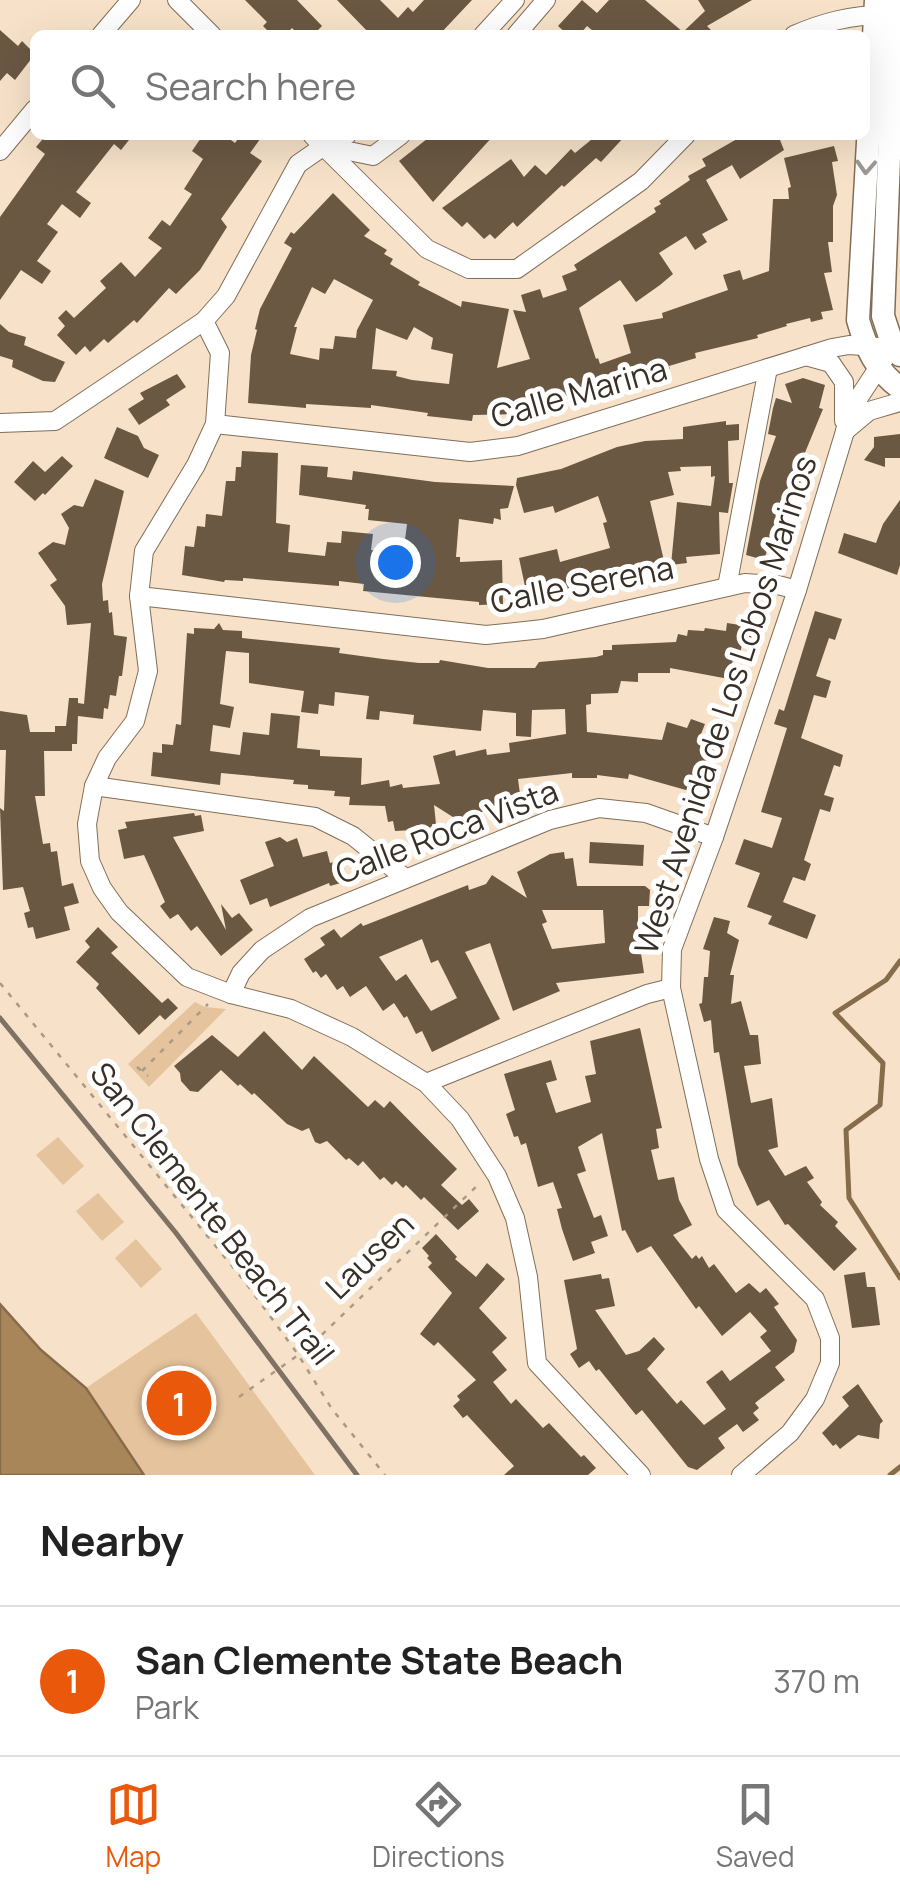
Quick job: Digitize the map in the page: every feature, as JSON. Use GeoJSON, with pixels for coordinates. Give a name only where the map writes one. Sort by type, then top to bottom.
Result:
{"type":"FeatureCollection","features":[{"type":"Feature","properties":{"kind":"main road"},"geometry":{"type":"LineString","coordinates":[[885,8],[883,316],[898,350]]}},
{"type":"Feature","properties":{"kind":"main road"},"geometry":{"type":"LineString","coordinates":[[885,8],[858,320],[871,356],[900,388]]}},
{"type":"Feature","properties":{"kind":"street"},"geometry":{"type":"LineString","coordinates":[[105,30],[132,0]]}},
{"type":"Feature","properties":{"kind":"street"},"geometry":{"type":"LineString","coordinates":[[177,0],[207,30]]}},
{"type":"Feature","properties":{"kind":"street"},"geometry":{"type":"LineString","coordinates":[[488,30],[516,0]]}},
{"type":"Feature","properties":{"kind":"street"},"geometry":{"type":"LineString","coordinates":[[520,30],[546,0]]}},
{"type":"Feature","properties":{"kind":"street"},"geometry":{"type":"LineString","coordinates":[[805,30],[885,8]]}},
{"type":"Feature","properties":{"kind":"street"},"geometry":{"type":"LineString","coordinates":[[0,151],[30,116]]}},
{"type":"Feature","properties":{"kind":"street"},"geometry":{"type":"LineString","coordinates":[[318,140],[373,156],[395,140]]}},
{"type":"Feature","properties":{"kind":"street"},"geometry":{"type":"LineString","coordinates":[[318,140],[427,249],[468,269],[517,269],[641,182],[681,140]]}},
{"type":"Feature","properties":{"kind":"street"},"geometry":{"type":"LineString","coordinates":[[0,423],[55,420],[204,321],[226,296],[298,164],[318,140]]}},
{"type":"Feature","properties":{"kind":"street"},"geometry":{"type":"LineString","coordinates":[[204,321],[220,353],[215,424],[196,465],[144,552],[139,596],[148,671],[135,721],[107,758],[94,786],[87,824],[90,861],[119,912],[187,977],[291,1009],[337,1030],[426,1083],[469,1133],[497,1176],[515,1218],[528,1277],[537,1363],[640,1475]]}},
{"type":"Feature","properties":{"kind":"street","name":"Calle Marina"},"geometry":{"type":"LineString","coordinates":[[215,424],[470,452],[518,446],[832,348],[871,356],[898,350]]}},
{"type":"Feature","properties":{"kind":"street"},"geometry":{"type":"LineString","coordinates":[[806,356],[831,363],[844,382],[844,432]]}},
{"type":"Feature","properties":{"kind":"street","name":"West Avenida de Los Lobos Marinos"},"geometry":{"type":"LineString","coordinates":[[741,1475],[790,1433],[815,1399],[830,1363],[830,1338],[815,1300],[726,1210],[708,1160],[671,988],[672,949],[714,838],[871,356]]}},
{"type":"Feature","properties":{"kind":"street"},"geometry":{"type":"LineString","coordinates":[[726,587],[768,368]]}},
{"type":"Feature","properties":{"kind":"street"},"geometry":{"type":"LineString","coordinates":[[844,432],[869,411],[900,402]]}},
{"type":"Feature","properties":{"kind":"street","name":"Calle Serena"},"geometry":{"type":"LineString","coordinates":[[139,596],[486,635],[543,629],[745,583],[797,590]]}},
{"type":"Feature","properties":{"kind":"street"},"geometry":{"type":"LineString","coordinates":[[94,786],[314,816],[352,836],[405,878]]}},
{"type":"Feature","properties":{"kind":"street","name":"Calle Roca Vista"},"geometry":{"type":"LineString","coordinates":[[226,992],[262,950],[310,918],[550,820],[599,808],[646,814],[714,838]]}},
{"type":"Feature","properties":{"kind":"street"},"geometry":{"type":"LineString","coordinates":[[426,1083],[647,994],[671,988]]}},
{"type":"Feature","properties":{"kind":"path","name":"San Clemente Beach Trail"},"geometry":{"type":"LineString","coordinates":[[0,983],[233,1267],[297,1353],[332,1410],[385,1475]]}},
{"type":"Feature","properties":{"kind":"path"},"geometry":{"type":"LineString","coordinates":[[142,1071],[226,992]]}},
{"type":"Feature","properties":{"kind":"path"},"geometry":{"type":"LineString","coordinates":[[137,1066],[148,1076]]}},
{"type":"Feature","properties":{"kind":"path","name":"Lausen"},"geometry":{"type":"LineString","coordinates":[[239,1397],[308,1348],[482,1180]]}},
{"type":"Feature","properties":{"kind":"shaded area"},"geometry":{"type":"Polygon","coordinates":[[[195,1002],[226,1009],[149,1087],[128,1064],[195,1002]]]}},
{"type":"Feature","properties":{"kind":"shaded area"},"geometry":{"type":"Polygon","coordinates":[[[58,1137],[84,1166],[63,1185],[36,1155],[58,1137]]]}},
{"type":"Feature","properties":{"kind":"shaded area"},"geometry":{"type":"Polygon","coordinates":[[[98,1193],[124,1222],[102,1241],[76,1211],[98,1193]]]}},
{"type":"Feature","properties":{"kind":"shaded area"},"geometry":{"type":"Polygon","coordinates":[[[136,1239],[162,1269],[141,1288],[115,1258],[136,1239]]]}},
{"type":"Feature","properties":{"kind":"shaded area"},"geometry":{"type":"Polygon","coordinates":[[[0,1304],[41,1350],[86,1388],[144,1475],[0,1475],[0,1304]]]}},
{"type":"Feature","properties":{"kind":"shaded area"},"geometry":{"type":"Polygon","coordinates":[[[196,1313],[315,1475],[144,1475],[86,1388],[196,1313]]]}},
{"type":"Feature","properties":{"kind":"building"},"geometry":{"type":"Polygon","coordinates":[[[245,0],[297,0],[322,26],[318,30],[267,30],[263,26],[267,22],[245,0]]]}},
{"type":"Feature","properties":{"kind":"building"},"geometry":{"type":"Polygon","coordinates":[[[337,0],[380,0],[398,18],[408,7],[413,12],[424,0],[472,0],[444,30],[366,30],[337,0]]]}},
{"type":"Feature","properties":{"kind":"building"},"geometry":{"type":"Polygon","coordinates":[[[582,0],[597,13],[609,0],[645,0],[681,30],[592,30],[587,26],[583,30],[562,30],[558,26],[582,0]]]}},
{"type":"Feature","properties":{"kind":"building"},"geometry":{"type":"Polygon","coordinates":[[[698,0],[752,0],[707,26],[711,30],[685,30],[705,11],[698,0]]]}},
{"type":"Feature","properties":{"kind":"building"},"geometry":{"type":"Polygon","coordinates":[[[0,30],[18,46],[22,41],[30,49],[30,60],[15,80],[7,73],[0,81],[0,30]]]}},
{"type":"Feature","properties":{"kind":"building"},"geometry":{"type":"Polygon","coordinates":[[[42,140],[129,140],[121,150],[114,144],[76,192],[91,203],[80,218],[62,204],[47,224],[58,232],[37,261],[51,271],[42,284],[21,270],[0,300],[0,217],[45,154],[36,147],[42,140]]]}},
{"type":"Feature","properties":{"kind":"building"},"geometry":{"type":"Polygon","coordinates":[[[200,140],[259,140],[250,153],[262,161],[221,219],[227,227],[200,270],[176,294],[169,288],[137,323],[134,320],[108,343],[104,339],[90,352],[85,346],[76,355],[57,335],[65,326],[58,318],[66,310],[74,318],[106,288],[100,281],[121,262],[135,277],[162,248],[148,238],[162,220],[170,226],[192,194],[184,189],[203,159],[192,151],[200,140]]]}},
{"type":"Feature","properties":{"kind":"building"},"geometry":{"type":"Polygon","coordinates":[[[426,140],[489,140],[433,202],[399,161],[426,140]]]}},
{"type":"Feature","properties":{"kind":"building"},"geometry":{"type":"Polygon","coordinates":[[[591,140],[621,140],[601,162],[596,158],[517,227],[513,222],[495,239],[490,234],[484,239],[467,222],[462,227],[442,208],[511,159],[524,177],[535,165],[546,175],[571,149],[575,153],[591,140]]]}},
{"type":"Feature","properties":{"kind":"building"},"geometry":{"type":"Polygon","coordinates":[[[735,140],[780,140],[784,150],[740,179],[732,165],[706,180],[728,220],[702,234],[707,242],[695,250],[686,236],[659,253],[673,274],[660,285],[636,302],[620,280],[579,308],[596,359],[600,364],[631,353],[623,325],[663,318],[662,313],[728,290],[723,275],[740,270],[743,280],[769,271],[773,199],[789,199],[791,187],[784,158],[834,146],[838,161],[832,162],[837,195],[833,206],[833,242],[828,242],[832,272],[824,273],[833,310],[821,312],[823,319],[786,324],[757,335],[758,338],[695,353],[696,358],[669,366],[670,369],[646,376],[645,373],[521,414],[473,415],[472,421],[371,405],[306,404],[306,408],[248,403],[255,329],[260,309],[292,248],[284,243],[333,193],[370,230],[364,236],[387,250],[384,254],[393,259],[390,264],[420,282],[418,285],[461,307],[462,301],[509,309],[497,368],[530,359],[513,310],[526,312],[521,295],[540,289],[543,298],[567,290],[562,276],[577,270],[574,265],[656,212],[659,201],[706,166],[702,159],[735,140]],[[334,279],[325,294],[312,287],[294,327],[290,354],[319,360],[320,348],[333,349],[335,336],[356,338],[373,300],[334,279]],[[414,327],[407,340],[376,328],[372,369],[397,371],[396,376],[412,380],[449,384],[453,354],[431,349],[433,338],[414,327]]]}},
{"type":"Feature","properties":{"kind":"building"},"geometry":{"type":"Polygon","coordinates":[[[0,324],[9,332],[26,337],[24,345],[65,362],[55,382],[43,381],[12,367],[13,360],[0,356],[0,324]]]}},
{"type":"Feature","properties":{"kind":"building"},"geometry":{"type":"Polygon","coordinates":[[[177,374],[186,387],[166,400],[170,405],[139,425],[128,409],[144,399],[140,393],[177,374]]]}},
{"type":"Feature","properties":{"kind":"building"},"geometry":{"type":"Polygon","coordinates":[[[803,378],[825,385],[819,408],[823,409],[797,472],[803,474],[780,551],[768,548],[764,560],[746,555],[760,481],[776,436],[768,434],[773,408],[776,398],[792,403],[785,384],[803,378]]]}},
{"type":"Feature","properties":{"kind":"building"},"geometry":{"type":"Polygon","coordinates":[[[726,421],[726,425],[739,424],[739,440],[728,441],[729,483],[733,483],[728,513],[719,512],[720,554],[686,557],[687,563],[671,565],[677,502],[711,506],[715,476],[711,477],[711,466],[680,467],[681,471],[668,472],[674,495],[650,501],[665,565],[654,566],[655,571],[537,597],[536,589],[526,591],[519,558],[557,549],[560,562],[610,548],[598,496],[555,513],[553,506],[524,513],[517,478],[561,469],[617,447],[683,439],[683,427],[726,421]]]}},
{"type":"Feature","properties":{"kind":"building"},"geometry":{"type":"Polygon","coordinates":[[[117,427],[138,436],[144,448],[159,455],[148,478],[104,458],[117,427]]]}},
{"type":"Feature","properties":{"kind":"building"},"geometry":{"type":"Polygon","coordinates":[[[900,434],[900,458],[885,458],[885,467],[864,460],[874,447],[874,437],[900,434]]]}},
{"type":"Feature","properties":{"kind":"building"},"geometry":{"type":"Polygon","coordinates":[[[242,451],[278,453],[276,523],[290,525],[288,552],[325,556],[327,542],[341,543],[342,531],[373,534],[371,550],[403,555],[407,524],[368,520],[366,505],[299,495],[301,465],[328,467],[327,477],[352,480],[353,471],[435,482],[514,486],[508,508],[500,509],[501,520],[494,518],[493,524],[459,519],[456,557],[460,557],[460,562],[502,560],[503,604],[479,605],[363,591],[364,584],[339,581],[339,586],[243,578],[224,582],[182,575],[185,546],[194,547],[197,526],[205,527],[206,514],[222,516],[226,481],[235,481],[242,451]]]}},
{"type":"Feature","properties":{"kind":"building"},"geometry":{"type":"Polygon","coordinates":[[[62,456],[73,466],[35,501],[14,482],[33,461],[45,472],[62,456]]]}},
{"type":"Feature","properties":{"kind":"building"},"geometry":{"type":"Polygon","coordinates":[[[95,479],[124,491],[102,584],[103,601],[108,600],[109,613],[112,612],[114,635],[127,637],[122,676],[116,696],[110,695],[108,709],[104,708],[103,719],[78,716],[77,744],[72,744],[72,751],[44,751],[45,796],[35,796],[43,844],[50,843],[51,852],[57,851],[62,886],[73,883],[79,903],[64,907],[70,930],[36,939],[24,913],[30,911],[23,887],[3,890],[0,808],[4,811],[6,750],[0,750],[0,711],[27,715],[30,732],[55,732],[55,726],[66,726],[69,698],[78,698],[78,703],[84,704],[91,623],[67,625],[65,606],[50,585],[57,580],[38,553],[53,542],[65,545],[69,528],[61,514],[74,505],[83,507],[95,479]]]}},
{"type":"Feature","properties":{"kind":"building"},"geometry":{"type":"Polygon","coordinates":[[[900,500],[897,575],[838,553],[844,533],[876,543],[883,524],[900,500]]]}},
{"type":"Feature","properties":{"kind":"building"},"geometry":{"type":"Polygon","coordinates":[[[815,611],[842,619],[835,640],[829,638],[816,676],[831,681],[826,698],[814,695],[801,738],[843,755],[840,767],[834,765],[824,795],[834,798],[830,812],[820,809],[804,860],[811,864],[805,881],[793,877],[783,902],[816,915],[807,939],[768,924],[772,916],[747,907],[760,873],[735,864],[744,839],[772,848],[782,818],[761,812],[787,728],[774,724],[779,709],[784,711],[815,611]]]}},
{"type":"Feature","properties":{"kind":"building"},"geometry":{"type":"Polygon","coordinates":[[[219,623],[223,630],[242,631],[242,638],[340,648],[339,653],[383,659],[535,668],[539,662],[603,655],[603,650],[612,650],[612,645],[676,642],[678,634],[687,636],[688,630],[726,631],[727,623],[753,627],[750,646],[742,644],[739,660],[733,659],[729,679],[670,668],[670,673],[638,673],[638,682],[621,681],[618,693],[591,694],[591,704],[586,705],[587,732],[662,740],[667,722],[687,728],[691,719],[705,724],[701,734],[719,740],[693,792],[629,774],[628,779],[597,775],[572,778],[572,773],[518,779],[520,794],[497,797],[500,807],[456,819],[434,805],[433,829],[395,831],[393,821],[388,822],[385,806],[349,805],[350,797],[334,796],[335,791],[308,789],[308,785],[293,784],[294,780],[221,773],[220,785],[151,776],[153,752],[162,753],[162,744],[173,745],[176,724],[181,725],[187,633],[194,634],[194,628],[214,629],[219,623]],[[226,651],[220,704],[234,707],[230,728],[213,725],[210,751],[240,755],[243,732],[269,735],[271,713],[300,716],[297,748],[320,750],[320,756],[362,758],[361,785],[389,780],[390,787],[402,784],[403,788],[440,784],[433,756],[455,750],[456,756],[486,749],[487,755],[510,752],[509,743],[566,734],[565,709],[532,710],[531,737],[516,736],[516,713],[483,710],[481,731],[413,724],[414,715],[380,711],[379,720],[366,719],[369,696],[335,692],[334,706],[319,704],[318,714],[301,712],[304,691],[249,683],[249,653],[226,651]]]}},
{"type":"Feature","properties":{"kind":"building"},"geometry":{"type":"Polygon","coordinates":[[[201,815],[204,831],[173,837],[226,930],[221,904],[232,918],[239,913],[253,930],[221,956],[197,926],[191,931],[178,914],[170,919],[160,906],[165,902],[144,855],[124,859],[118,830],[127,828],[125,822],[201,815]]]}},
{"type":"Feature","properties":{"kind":"building"},"geometry":{"type":"Polygon","coordinates":[[[280,837],[287,842],[297,838],[303,857],[327,851],[330,863],[342,860],[348,881],[330,886],[329,883],[270,907],[267,898],[250,905],[240,880],[274,866],[265,842],[280,837]]]}},
{"type":"Feature","properties":{"kind":"building"},"geometry":{"type":"Polygon","coordinates":[[[590,842],[644,845],[643,866],[589,863],[590,842]]]}},
{"type":"Feature","properties":{"kind":"building"},"geometry":{"type":"Polygon","coordinates":[[[564,852],[565,859],[573,858],[577,886],[645,886],[650,890],[649,906],[638,906],[644,973],[556,983],[560,991],[513,1011],[490,943],[465,952],[500,1019],[432,1052],[422,1031],[416,1034],[407,1016],[404,1018],[394,1003],[383,1011],[366,986],[350,997],[343,986],[337,990],[326,974],[321,978],[316,971],[313,973],[304,959],[325,945],[320,938],[334,929],[341,938],[361,923],[363,926],[468,885],[469,890],[486,884],[492,875],[527,898],[517,872],[550,854],[564,852]],[[542,910],[547,922],[542,924],[552,949],[605,943],[603,910],[542,910]],[[422,939],[379,957],[396,981],[406,974],[431,1011],[457,998],[438,960],[431,963],[422,939]]]}},
{"type":"Feature","properties":{"kind":"building"},"geometry":{"type":"Polygon","coordinates":[[[714,917],[730,921],[727,933],[739,940],[730,975],[734,975],[731,1004],[741,1001],[750,1035],[758,1035],[761,1064],[744,1066],[751,1103],[772,1098],[778,1147],[768,1150],[785,1176],[806,1166],[814,1178],[807,1182],[822,1202],[820,1205],[857,1249],[834,1271],[785,1225],[769,1200],[757,1206],[738,1165],[719,1052],[714,1053],[711,1020],[704,1022],[699,1004],[704,977],[708,977],[710,951],[703,949],[714,917]]]}},
{"type":"Feature","properties":{"kind":"building"},"geometry":{"type":"Polygon","coordinates":[[[98,927],[118,947],[111,953],[162,1003],[168,998],[178,1008],[165,1020],[160,1015],[139,1035],[96,988],[99,984],[76,962],[90,947],[85,941],[98,927]]]}},
{"type":"Feature","properties":{"kind":"building"},"geometry":{"type":"Polygon","coordinates":[[[640,1028],[662,1128],[656,1129],[659,1148],[651,1150],[658,1180],[674,1177],[679,1200],[692,1225],[673,1235],[692,1259],[702,1256],[709,1268],[714,1264],[736,1293],[749,1283],[760,1293],[766,1288],[797,1340],[794,1352],[775,1367],[785,1380],[755,1403],[759,1408],[753,1413],[759,1420],[743,1432],[737,1424],[718,1438],[725,1448],[697,1470],[688,1467],[642,1410],[636,1415],[599,1369],[596,1371],[589,1361],[579,1368],[570,1354],[577,1349],[564,1280],[601,1274],[602,1279],[609,1278],[615,1306],[595,1310],[626,1355],[639,1351],[654,1337],[665,1349],[647,1369],[677,1404],[681,1400],[704,1425],[726,1409],[706,1382],[722,1370],[730,1381],[771,1351],[760,1337],[767,1331],[750,1312],[722,1336],[699,1306],[696,1309],[651,1246],[637,1253],[625,1230],[622,1231],[602,1133],[578,1147],[586,1171],[577,1174],[594,1218],[601,1215],[608,1236],[591,1242],[595,1253],[573,1261],[553,1182],[538,1187],[526,1143],[521,1145],[518,1136],[514,1137],[506,1114],[515,1110],[504,1074],[551,1060],[557,1080],[546,1083],[556,1113],[591,1102],[585,1076],[596,1074],[590,1041],[640,1028]]]}},
{"type":"Feature","properties":{"kind":"building"},"geometry":{"type":"Polygon","coordinates":[[[264,1031],[302,1070],[314,1056],[368,1107],[375,1100],[384,1108],[390,1101],[457,1169],[441,1185],[462,1205],[469,1199],[479,1211],[458,1230],[424,1197],[421,1200],[396,1181],[392,1185],[384,1177],[380,1180],[363,1161],[358,1166],[349,1158],[346,1160],[327,1141],[315,1142],[309,1128],[302,1131],[287,1124],[254,1093],[238,1086],[221,1070],[198,1092],[190,1091],[181,1081],[174,1066],[212,1035],[238,1057],[264,1031]]]}},
{"type":"Feature","properties":{"kind":"building"},"geometry":{"type":"Polygon","coordinates":[[[436,1234],[455,1259],[476,1277],[487,1263],[505,1279],[479,1308],[507,1338],[492,1352],[507,1370],[493,1382],[511,1404],[516,1399],[543,1428],[549,1423],[581,1457],[584,1455],[596,1468],[588,1475],[504,1475],[514,1466],[467,1415],[463,1418],[453,1406],[460,1400],[457,1396],[476,1380],[438,1342],[434,1346],[420,1334],[452,1293],[428,1267],[432,1263],[422,1248],[436,1234]]]}},
{"type":"Feature","properties":{"kind":"building"},"geometry":{"type":"Polygon","coordinates":[[[865,1272],[867,1287],[875,1287],[880,1325],[852,1328],[844,1275],[865,1272]]]}},
{"type":"Feature","properties":{"kind":"building"},"geometry":{"type":"Polygon","coordinates":[[[858,1384],[883,1421],[879,1439],[858,1435],[840,1449],[822,1433],[849,1406],[842,1397],[858,1384]]]}},
{"type":"Feature","properties":{"kind":"waterway"},"geometry":{"type":"LineString","coordinates":[[900,961],[886,980],[835,1013],[883,1063],[880,1105],[846,1130],[849,1198],[900,1278]]}},
{"type":"Feature","properties":{"kind":"waterway"},"geometry":{"type":"LineString","coordinates":[[890,1475],[900,1467]]}},
{"type":"Feature","properties":{"kind":"railway"},"geometry":{"type":"LineString","coordinates":[[0,1018],[176,1233],[357,1475]]}},
{"type":"Feature","properties":{"kind":"place","name":"San Clemente State Beach"},"geometry":{"type":"Point","coordinates":[179,1403]}}]}
